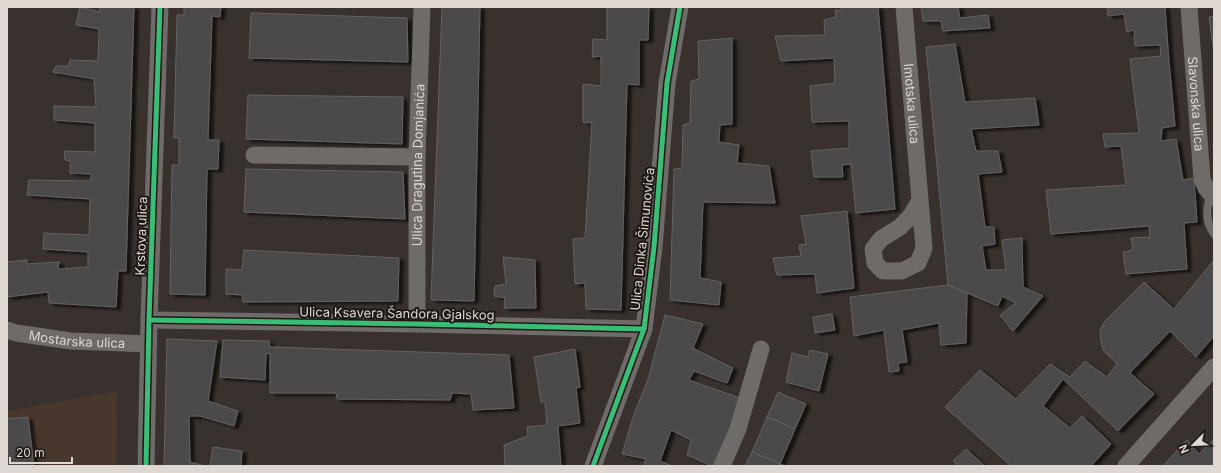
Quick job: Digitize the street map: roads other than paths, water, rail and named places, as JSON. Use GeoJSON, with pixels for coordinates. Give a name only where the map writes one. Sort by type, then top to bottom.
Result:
{"type":"FeatureCollection","features":[{"type":"Feature","properties":{"kind":"street","name":"Krstova ulica"},"geometry":{"type":"LineString","coordinates":[[146,466],[149,320],[160,7]]}},
{"type":"Feature","properties":{"kind":"street","name":"Ulica Dragutina Domjanića"},"geometry":{"type":"LineString","coordinates":[[417,324],[418,157],[422,7]]}},
{"type":"Feature","properties":{"kind":"street","name":"Ulica Dinka Šimunovića"},"geometry":{"type":"LineString","coordinates":[[592,466],[644,329],[654,247],[666,83],[680,7]]}},
{"type":"Feature","properties":{"kind":"street","name":"Imotska ulica"},"geometry":{"type":"LineString","coordinates":[[904,7],[920,200]]}},
{"type":"Feature","properties":{"kind":"street","name":"Slavonska ulica"},"geometry":{"type":"LineString","coordinates":[[1189,7],[1202,179],[1212,196]]}},
{"type":"Feature","properties":{"kind":"street"},"geometry":{"type":"LineString","coordinates":[[254,155],[418,157]]}},
{"type":"Feature","properties":{"kind":"street","name":"Ulica Ksavera Šandora Gjalskog"},"geometry":{"type":"LineString","coordinates":[[149,320],[644,329]]}},
{"type":"Feature","properties":{"kind":"street","name":"Mostarska ulica"},"geometry":{"type":"LineString","coordinates":[[7,330],[16,333],[71,341],[149,344]]}},
{"type":"Feature","properties":{"kind":"street"},"geometry":{"type":"LineString","coordinates":[[722,466],[738,429],[760,349]]}},
{"type":"Feature","properties":{"kind":"street"},"geometry":{"type":"LineString","coordinates":[[1126,466],[1214,367]]}},
{"type":"Feature","properties":{"kind":"lane"},"geometry":{"type":"LineString","coordinates":[[1212,196],[1206,208],[1211,229],[1214,234]]}}]}
